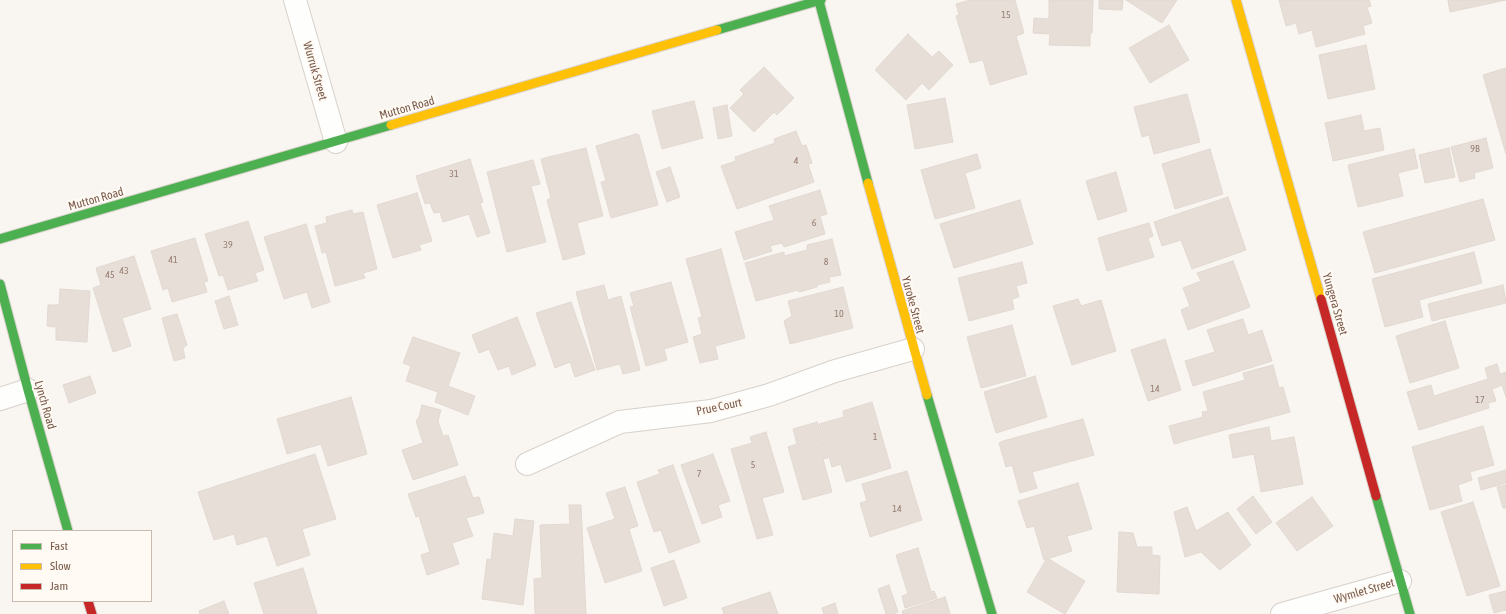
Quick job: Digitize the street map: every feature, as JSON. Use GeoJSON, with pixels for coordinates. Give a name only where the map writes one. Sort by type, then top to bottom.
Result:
{"type":"FeatureCollection","features":[{"type":"Feature","properties":{"kind":"street","name":"Wurruk Street"},"geometry":{"type":"LineString","coordinates":[[295,0],[336,142]]}},
{"type":"Feature","properties":{"kind":"street","name":"Mutton Road"},"geometry":{"type":"LineString","coordinates":[[0,239],[820,0]]}},
{"type":"Feature","properties":{"kind":"street","name":"Yuroke Street"},"geometry":{"type":"LineString","coordinates":[[820,0],[913,349],[992,614]]}},
{"type":"Feature","properties":{"kind":"street","name":"Yungera Street"},"geometry":{"type":"LineString","coordinates":[[1236,0],[1410,614]]}},
{"type":"Feature","properties":{"kind":"street","name":"Lynch Road"},"geometry":{"type":"LineString","coordinates":[[0,284],[68,530]]}},
{"type":"Feature","properties":{"kind":"street","name":"Prue Court"},"geometry":{"type":"LineString","coordinates":[[527,464],[620,422],[710,411],[769,395],[835,371],[913,349]]}},
{"type":"Feature","properties":{"kind":"street"},"geometry":{"type":"LineString","coordinates":[[0,399],[28,390]]}},
{"type":"Feature","properties":{"kind":"street","name":"Wymlet Street"},"geometry":{"type":"LineString","coordinates":[[1282,614],[1400,581]]}},
{"type":"Feature","properties":{"kind":"street"},"geometry":{"type":"LineString","coordinates":[[88,602],[92,614]]}},
{"type":"Feature","properties":{"kind":"building"},"geometry":{"type":"Polygon","coordinates":[[[970,0],[1015,0],[1024,33],[1016,36],[1027,74],[990,85],[983,60],[970,63],[956,16],[959,15],[956,4],[970,0]]]}},
{"type":"Feature","properties":{"kind":"building"},"geometry":{"type":"Polygon","coordinates":[[[1049,0],[1093,0],[1090,46],[1049,45],[1050,34],[1033,33],[1034,18],[1049,19],[1049,0]]]}},
{"type":"Feature","properties":{"kind":"building"},"geometry":{"type":"Polygon","coordinates":[[[1099,0],[1123,0],[1122,10],[1099,9],[1099,0]]]}},
{"type":"Feature","properties":{"kind":"building"},"geometry":{"type":"Polygon","coordinates":[[[1126,0],[1177,0],[1162,23],[1126,0]]]}},
{"type":"Feature","properties":{"kind":"building"},"geometry":{"type":"Polygon","coordinates":[[[1279,0],[1369,0],[1371,6],[1367,7],[1372,23],[1363,26],[1365,34],[1316,47],[1312,30],[1299,34],[1296,23],[1286,26],[1279,0]]]}},
{"type":"Feature","properties":{"kind":"building"},"geometry":{"type":"Polygon","coordinates":[[[1448,0],[1506,0],[1450,12],[1448,0]]]}},
{"type":"Feature","properties":{"kind":"building"},"geometry":{"type":"Polygon","coordinates":[[[1169,25],[1189,60],[1150,83],[1129,48],[1169,25]]]}},
{"type":"Feature","properties":{"kind":"building"},"geometry":{"type":"Polygon","coordinates":[[[908,34],[932,57],[939,51],[953,65],[929,90],[922,83],[906,100],[875,70],[908,34]]]}},
{"type":"Feature","properties":{"kind":"building"},"geometry":{"type":"Polygon","coordinates":[[[1366,45],[1375,89],[1328,99],[1319,55],[1366,45]]]}},
{"type":"Feature","properties":{"kind":"building"},"geometry":{"type":"Polygon","coordinates":[[[764,67],[794,98],[777,115],[774,112],[754,132],[730,108],[744,94],[740,90],[764,67]]]}},
{"type":"Feature","properties":{"kind":"building"},"geometry":{"type":"Polygon","coordinates":[[[1506,68],[1506,154],[1483,75],[1506,68]]]}},
{"type":"Feature","properties":{"kind":"building"},"geometry":{"type":"Polygon","coordinates":[[[1187,94],[1200,142],[1154,154],[1149,135],[1142,137],[1134,107],[1187,94]]]}},
{"type":"Feature","properties":{"kind":"building"},"geometry":{"type":"Polygon","coordinates":[[[945,98],[953,142],[915,149],[907,105],[945,98]]]}},
{"type":"Feature","properties":{"kind":"building"},"geometry":{"type":"Polygon","coordinates":[[[694,101],[703,138],[662,149],[652,111],[694,101]]]}},
{"type":"Feature","properties":{"kind":"building"},"geometry":{"type":"Polygon","coordinates":[[[727,105],[732,136],[718,139],[713,108],[727,105]]]}},
{"type":"Feature","properties":{"kind":"building"},"geometry":{"type":"Polygon","coordinates":[[[1361,115],[1364,131],[1380,128],[1384,150],[1333,161],[1325,123],[1361,115]]]}},
{"type":"Feature","properties":{"kind":"building"},"geometry":{"type":"Polygon","coordinates":[[[796,131],[802,146],[806,145],[812,163],[808,164],[814,182],[737,209],[721,166],[736,161],[735,157],[775,143],[774,139],[796,131]]]}},
{"type":"Feature","properties":{"kind":"building"},"geometry":{"type":"Polygon","coordinates":[[[636,134],[639,135],[658,205],[611,218],[601,182],[606,181],[596,146],[636,134]]]}},
{"type":"Feature","properties":{"kind":"building"},"geometry":{"type":"Polygon","coordinates":[[[1486,138],[1493,168],[1474,173],[1475,178],[1460,182],[1451,147],[1486,138]]]}},
{"type":"Feature","properties":{"kind":"building"},"geometry":{"type":"Polygon","coordinates":[[[586,148],[603,216],[577,223],[585,254],[563,260],[547,200],[551,198],[541,159],[586,148]]]}},
{"type":"Feature","properties":{"kind":"building"},"geometry":{"type":"Polygon","coordinates":[[[1449,148],[1455,177],[1425,183],[1419,155],[1449,148]]]}},
{"type":"Feature","properties":{"kind":"building"},"geometry":{"type":"Polygon","coordinates":[[[1210,149],[1223,194],[1175,209],[1162,164],[1210,149]]]}},
{"type":"Feature","properties":{"kind":"building"},"geometry":{"type":"Polygon","coordinates":[[[1414,149],[1418,168],[1398,173],[1403,196],[1358,207],[1348,165],[1414,149]]]}},
{"type":"Feature","properties":{"kind":"building"},"geometry":{"type":"Polygon","coordinates":[[[977,154],[981,168],[965,173],[975,208],[935,219],[921,170],[977,154]]]}},
{"type":"Feature","properties":{"kind":"building"},"geometry":{"type":"Polygon","coordinates":[[[470,159],[483,202],[480,203],[490,233],[477,237],[469,214],[443,222],[440,212],[434,213],[430,203],[425,204],[416,176],[470,159]]]}},
{"type":"Feature","properties":{"kind":"building"},"geometry":{"type":"Polygon","coordinates":[[[533,160],[540,184],[531,186],[546,242],[507,252],[487,172],[533,160]]]}},
{"type":"Feature","properties":{"kind":"building"},"geometry":{"type":"Polygon","coordinates":[[[670,167],[680,197],[667,202],[656,172],[670,167]]]}},
{"type":"Feature","properties":{"kind":"building"},"geometry":{"type":"Polygon","coordinates":[[[1116,172],[1127,211],[1098,220],[1086,181],[1116,172]]]}},
{"type":"Feature","properties":{"kind":"building"},"geometry":{"type":"Polygon","coordinates":[[[820,190],[827,214],[820,216],[825,234],[784,247],[782,243],[770,246],[772,251],[744,260],[735,232],[774,220],[769,206],[820,190]]]}},
{"type":"Feature","properties":{"kind":"building"},"geometry":{"type":"Polygon","coordinates":[[[417,193],[432,241],[419,245],[421,250],[393,258],[377,205],[417,193]]]}},
{"type":"Feature","properties":{"kind":"building"},"geometry":{"type":"Polygon","coordinates":[[[1228,197],[1246,250],[1192,269],[1181,240],[1162,246],[1154,222],[1228,197]]]}},
{"type":"Feature","properties":{"kind":"building"},"geometry":{"type":"Polygon","coordinates":[[[1483,199],[1495,240],[1375,273],[1363,232],[1483,199]]]}},
{"type":"Feature","properties":{"kind":"building"},"geometry":{"type":"Polygon","coordinates":[[[1020,200],[1033,244],[954,268],[940,224],[1020,200]]]}},
{"type":"Feature","properties":{"kind":"building"},"geometry":{"type":"Polygon","coordinates":[[[352,210],[353,214],[363,212],[377,269],[363,273],[365,278],[335,286],[326,252],[322,253],[315,226],[327,223],[326,217],[352,210]]]}},
{"type":"Feature","properties":{"kind":"building"},"geometry":{"type":"Polygon","coordinates":[[[248,221],[264,270],[255,273],[258,281],[228,290],[223,275],[219,276],[205,234],[248,221]]]}},
{"type":"Feature","properties":{"kind":"building"},"geometry":{"type":"Polygon","coordinates":[[[1149,223],[1153,236],[1148,238],[1154,257],[1107,271],[1098,238],[1149,223]]]}},
{"type":"Feature","properties":{"kind":"building"},"geometry":{"type":"Polygon","coordinates":[[[306,224],[330,302],[312,308],[307,292],[284,299],[264,237],[306,224]]]}},
{"type":"Feature","properties":{"kind":"building"},"geometry":{"type":"Polygon","coordinates":[[[195,238],[208,281],[204,282],[207,292],[172,302],[168,288],[163,290],[151,251],[195,238]]]}},
{"type":"Feature","properties":{"kind":"building"},"geometry":{"type":"Polygon","coordinates":[[[832,239],[841,275],[829,277],[830,282],[817,285],[817,287],[799,292],[798,290],[756,301],[745,263],[784,252],[784,256],[807,250],[807,245],[832,239]]]}},
{"type":"Feature","properties":{"kind":"building"},"geometry":{"type":"Polygon","coordinates":[[[721,249],[745,338],[715,346],[718,359],[700,363],[693,337],[702,334],[698,318],[702,317],[686,259],[721,249]]]}},
{"type":"Feature","properties":{"kind":"building"},"geometry":{"type":"Polygon","coordinates":[[[1474,252],[1482,283],[1419,300],[1423,317],[1385,327],[1372,279],[1474,252]]]}},
{"type":"Feature","properties":{"kind":"building"},"geometry":{"type":"Polygon","coordinates":[[[134,256],[151,309],[122,318],[131,346],[113,352],[93,288],[101,285],[96,268],[134,256]]]}},
{"type":"Feature","properties":{"kind":"building"},"geometry":{"type":"Polygon","coordinates":[[[1233,261],[1250,307],[1188,330],[1181,310],[1190,306],[1183,288],[1201,281],[1197,273],[1233,261]]]}},
{"type":"Feature","properties":{"kind":"building"},"geometry":{"type":"Polygon","coordinates":[[[1022,262],[1027,283],[1016,286],[1019,297],[1012,299],[1014,309],[969,321],[958,278],[1022,262]]]}},
{"type":"Feature","properties":{"kind":"building"},"geometry":{"type":"Polygon","coordinates":[[[671,282],[688,342],[664,349],[667,360],[646,366],[630,307],[634,306],[630,293],[671,282]]]}},
{"type":"Feature","properties":{"kind":"building"},"geometry":{"type":"Polygon","coordinates":[[[604,285],[608,300],[621,296],[640,370],[623,374],[620,364],[597,370],[576,292],[604,285]]]}},
{"type":"Feature","properties":{"kind":"building"},"geometry":{"type":"Polygon","coordinates":[[[1503,285],[1506,303],[1432,321],[1428,304],[1503,285]]]}},
{"type":"Feature","properties":{"kind":"building"},"geometry":{"type":"Polygon","coordinates":[[[843,287],[853,328],[790,344],[784,321],[792,316],[788,301],[843,287]]]}},
{"type":"Feature","properties":{"kind":"building"},"geometry":{"type":"Polygon","coordinates":[[[60,289],[90,291],[87,342],[56,340],[56,327],[47,326],[48,305],[59,305],[60,289]]]}},
{"type":"Feature","properties":{"kind":"building"},"geometry":{"type":"Polygon","coordinates":[[[229,296],[238,325],[224,329],[215,301],[229,296]]]}},
{"type":"Feature","properties":{"kind":"building"},"geometry":{"type":"Polygon","coordinates":[[[1078,299],[1081,306],[1101,300],[1116,351],[1072,365],[1053,306],[1078,299]]]}},
{"type":"Feature","properties":{"kind":"building"},"geometry":{"type":"Polygon","coordinates":[[[571,302],[595,370],[575,377],[570,362],[555,368],[536,313],[571,302]]]}},
{"type":"Feature","properties":{"kind":"building"},"geometry":{"type":"Polygon","coordinates":[[[177,314],[187,345],[183,348],[185,358],[174,361],[162,318],[177,314]]]}},
{"type":"Feature","properties":{"kind":"building"},"geometry":{"type":"Polygon","coordinates":[[[517,317],[536,365],[512,375],[509,366],[498,370],[489,349],[479,353],[472,335],[517,317]]]}},
{"type":"Feature","properties":{"kind":"building"},"geometry":{"type":"Polygon","coordinates":[[[1243,319],[1248,335],[1262,330],[1272,361],[1193,386],[1185,361],[1215,352],[1207,330],[1243,319]]]}},
{"type":"Feature","properties":{"kind":"building"},"geometry":{"type":"Polygon","coordinates":[[[1445,321],[1459,368],[1410,383],[1396,336],[1445,321]]]}},
{"type":"Feature","properties":{"kind":"building"},"geometry":{"type":"Polygon","coordinates":[[[1012,325],[1026,376],[981,388],[967,337],[1012,325]]]}},
{"type":"Feature","properties":{"kind":"building"},"geometry":{"type":"Polygon","coordinates":[[[413,337],[460,353],[448,386],[475,396],[468,415],[435,402],[438,392],[406,381],[411,366],[403,363],[413,337]]]}},
{"type":"Feature","properties":{"kind":"building"},"geometry":{"type":"Polygon","coordinates":[[[1165,339],[1181,390],[1148,401],[1131,350],[1165,339]]]}},
{"type":"Feature","properties":{"kind":"building"},"geometry":{"type":"Polygon","coordinates":[[[1497,364],[1500,374],[1506,372],[1506,397],[1502,385],[1492,389],[1496,401],[1488,403],[1489,408],[1419,430],[1407,392],[1431,385],[1434,396],[1488,379],[1485,368],[1497,364]]]}},
{"type":"Feature","properties":{"kind":"building"},"geometry":{"type":"Polygon","coordinates":[[[1273,365],[1279,388],[1283,387],[1290,412],[1174,444],[1169,426],[1203,417],[1202,412],[1208,411],[1203,392],[1245,380],[1243,373],[1273,365]]]}},
{"type":"Feature","properties":{"kind":"building"},"geometry":{"type":"Polygon","coordinates":[[[90,376],[96,393],[69,403],[63,385],[90,376]]]}},
{"type":"Feature","properties":{"kind":"building"},"geometry":{"type":"Polygon","coordinates":[[[1035,376],[1047,417],[996,433],[984,392],[1035,376]]]}},
{"type":"Feature","properties":{"kind":"building"},"geometry":{"type":"Polygon","coordinates":[[[351,397],[367,454],[328,466],[321,444],[287,454],[277,419],[351,397]]]}},
{"type":"Feature","properties":{"kind":"building"},"geometry":{"type":"Polygon","coordinates":[[[872,402],[891,468],[846,482],[841,464],[832,467],[819,424],[844,417],[843,411],[872,402]]]}},
{"type":"Feature","properties":{"kind":"building"},"geometry":{"type":"Polygon","coordinates":[[[422,405],[441,410],[438,421],[443,436],[448,435],[458,465],[413,480],[402,450],[423,443],[416,421],[419,417],[422,405]]]}},
{"type":"Feature","properties":{"kind":"building"},"geometry":{"type":"Polygon","coordinates":[[[1083,419],[1094,455],[1032,472],[1037,488],[1020,493],[1012,465],[1006,467],[999,443],[1083,419]]]}},
{"type":"Feature","properties":{"kind":"building"},"geometry":{"type":"Polygon","coordinates":[[[817,422],[828,458],[823,459],[832,492],[803,500],[788,447],[797,444],[793,429],[817,422]]]}},
{"type":"Feature","properties":{"kind":"building"},"geometry":{"type":"Polygon","coordinates":[[[1483,426],[1494,465],[1470,472],[1472,480],[1458,485],[1462,501],[1430,510],[1412,447],[1483,426]]]}},
{"type":"Feature","properties":{"kind":"building"},"geometry":{"type":"Polygon","coordinates":[[[1269,427],[1271,441],[1294,437],[1303,484],[1261,492],[1254,454],[1233,458],[1229,435],[1269,427]]]}},
{"type":"Feature","properties":{"kind":"building"},"geometry":{"type":"Polygon","coordinates":[[[766,432],[784,492],[762,498],[773,535],[757,539],[731,449],[752,443],[750,437],[766,432]]]}},
{"type":"Feature","properties":{"kind":"building"},"geometry":{"type":"Polygon","coordinates":[[[315,454],[336,519],[302,529],[310,555],[277,566],[267,536],[237,545],[234,534],[214,540],[198,492],[315,454]]]}},
{"type":"Feature","properties":{"kind":"building"},"geometry":{"type":"Polygon","coordinates":[[[713,454],[730,501],[718,505],[722,517],[702,524],[681,465],[713,454]]]}},
{"type":"Feature","properties":{"kind":"building"},"geometry":{"type":"Polygon","coordinates":[[[673,465],[700,542],[669,553],[661,530],[654,532],[637,482],[660,474],[658,470],[673,465]]]}},
{"type":"Feature","properties":{"kind":"building"},"geometry":{"type":"Polygon","coordinates":[[[1506,470],[1506,483],[1481,490],[1478,478],[1506,470]]]}},
{"type":"Feature","properties":{"kind":"building"},"geometry":{"type":"Polygon","coordinates":[[[907,471],[922,520],[870,537],[860,503],[867,501],[862,484],[907,471]]]}},
{"type":"Feature","properties":{"kind":"building"},"geometry":{"type":"Polygon","coordinates":[[[465,476],[473,498],[479,497],[484,513],[466,518],[473,536],[452,543],[459,564],[427,575],[421,555],[430,552],[419,516],[416,517],[408,494],[465,476]]]}},
{"type":"Feature","properties":{"kind":"building"},"geometry":{"type":"Polygon","coordinates":[[[1078,483],[1092,529],[1067,536],[1072,551],[1044,560],[1034,526],[1027,528],[1018,501],[1078,483]]]}},
{"type":"Feature","properties":{"kind":"building"},"geometry":{"type":"Polygon","coordinates":[[[1506,485],[1506,508],[1503,508],[1497,487],[1506,485]]]}},
{"type":"Feature","properties":{"kind":"building"},"geometry":{"type":"Polygon","coordinates":[[[625,487],[638,526],[629,529],[642,571],[605,583],[587,528],[615,519],[606,493],[625,487]]]}},
{"type":"Feature","properties":{"kind":"building"},"geometry":{"type":"Polygon","coordinates":[[[1253,496],[1272,522],[1256,534],[1237,509],[1253,496]]]}},
{"type":"Feature","properties":{"kind":"building"},"geometry":{"type":"Polygon","coordinates":[[[1312,497],[1333,526],[1297,551],[1276,523],[1312,497]]]}},
{"type":"Feature","properties":{"kind":"building"},"geometry":{"type":"Polygon","coordinates":[[[1473,502],[1500,586],[1467,596],[1441,512],[1473,502]]]}},
{"type":"Feature","properties":{"kind":"building"},"geometry":{"type":"Polygon","coordinates":[[[569,505],[581,505],[586,614],[535,614],[534,579],[542,578],[540,525],[570,524],[569,505]]]}},
{"type":"Feature","properties":{"kind":"building"},"geometry":{"type":"Polygon","coordinates":[[[1187,507],[1196,531],[1228,512],[1251,545],[1220,570],[1201,552],[1185,557],[1174,512],[1187,507]]]}},
{"type":"Feature","properties":{"kind":"building"},"geometry":{"type":"Polygon","coordinates":[[[515,519],[534,521],[523,605],[482,599],[487,559],[491,560],[494,533],[513,536],[515,519]]]}},
{"type":"Feature","properties":{"kind":"building"},"geometry":{"type":"Polygon","coordinates":[[[1119,532],[1133,533],[1137,547],[1152,547],[1152,555],[1160,556],[1159,594],[1117,592],[1119,532]]]}},
{"type":"Feature","properties":{"kind":"building"},"geometry":{"type":"Polygon","coordinates":[[[918,548],[931,592],[934,591],[937,598],[905,608],[902,596],[908,594],[896,555],[918,548]]]}},
{"type":"Feature","properties":{"kind":"building"},"geometry":{"type":"Polygon","coordinates":[[[1047,558],[1085,581],[1065,614],[1027,592],[1047,558]]]}},
{"type":"Feature","properties":{"kind":"building"},"geometry":{"type":"Polygon","coordinates":[[[674,560],[687,598],[664,606],[651,568],[674,560]]]}},
{"type":"Feature","properties":{"kind":"building"},"geometry":{"type":"Polygon","coordinates":[[[303,568],[317,614],[264,614],[254,583],[303,568]]]}},
{"type":"Feature","properties":{"kind":"building"},"geometry":{"type":"Polygon","coordinates":[[[889,585],[898,612],[893,614],[886,614],[878,589],[889,585]]]}},
{"type":"Feature","properties":{"kind":"building"},"geometry":{"type":"Polygon","coordinates":[[[1506,591],[1506,610],[1494,613],[1489,595],[1506,591]]]}},
{"type":"Feature","properties":{"kind":"building"},"geometry":{"type":"Polygon","coordinates":[[[770,592],[778,614],[724,614],[722,608],[770,592]]]}},
{"type":"Feature","properties":{"kind":"building"},"geometry":{"type":"Polygon","coordinates":[[[945,597],[950,614],[903,614],[902,611],[945,597]]]}},
{"type":"Feature","properties":{"kind":"building"},"geometry":{"type":"Polygon","coordinates":[[[224,601],[229,614],[200,614],[199,611],[224,601]]]}},
{"type":"Feature","properties":{"kind":"building"},"geometry":{"type":"Polygon","coordinates":[[[835,603],[838,614],[824,614],[822,608],[835,603]]]}},
{"type":"Feature","properties":{"kind":"traffic: fast"},"geometry":{"type":"LineString","coordinates":[[717,30],[821,0]]}},
{"type":"Feature","properties":{"kind":"traffic: fast"},"geometry":{"type":"LineString","coordinates":[[819,1],[868,183]]}},
{"type":"Feature","properties":{"kind":"traffic: fast"},"geometry":{"type":"LineString","coordinates":[[0,239],[391,125]]}},
{"type":"Feature","properties":{"kind":"traffic: fast"},"geometry":{"type":"LineString","coordinates":[[0,284],[68,530]]}},
{"type":"Feature","properties":{"kind":"traffic: fast"},"geometry":{"type":"LineString","coordinates":[[927,395],[992,614]]}},
{"type":"Feature","properties":{"kind":"traffic: fast"},"geometry":{"type":"LineString","coordinates":[[1376,496],[1410,614]]}},
{"type":"Feature","properties":{"kind":"traffic: slow"},"geometry":{"type":"LineString","coordinates":[[1236,0],[1321,299]]}},
{"type":"Feature","properties":{"kind":"traffic: slow"},"geometry":{"type":"LineString","coordinates":[[391,125],[717,30]]}},
{"type":"Feature","properties":{"kind":"traffic: slow"},"geometry":{"type":"LineString","coordinates":[[868,183],[927,395]]}},
{"type":"Feature","properties":{"kind":"traffic: jam"},"geometry":{"type":"LineString","coordinates":[[1321,299],[1376,496]]}},
{"type":"Feature","properties":{"kind":"traffic: jam"},"geometry":{"type":"LineString","coordinates":[[88,602],[92,614]]}}]}
